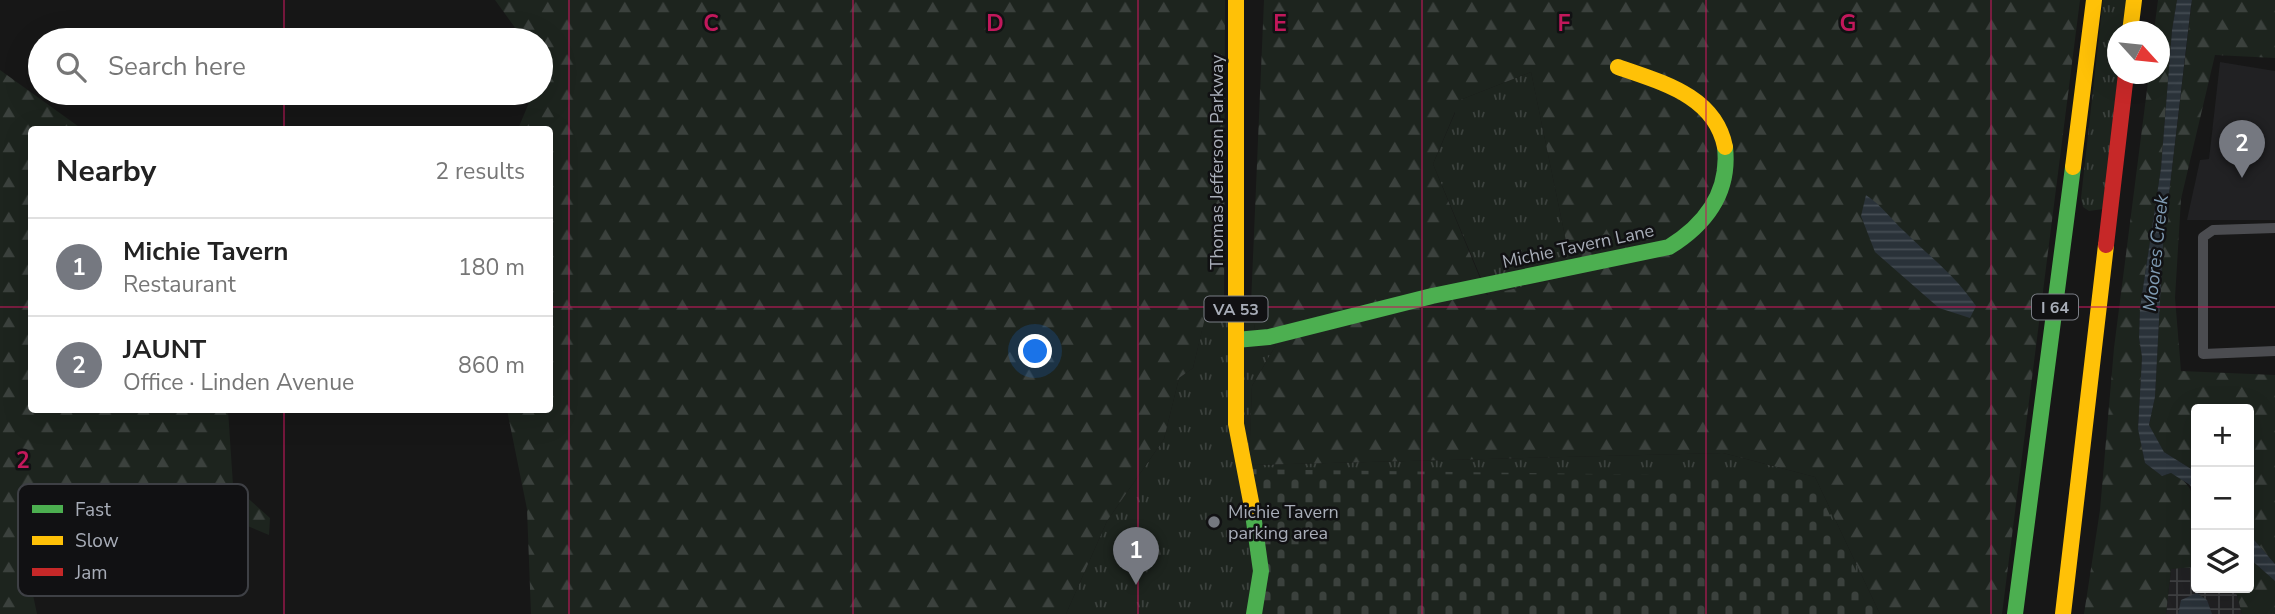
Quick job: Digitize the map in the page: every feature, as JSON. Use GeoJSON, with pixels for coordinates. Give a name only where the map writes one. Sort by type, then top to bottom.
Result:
{"type":"FeatureCollection","features":[{"type":"Feature","properties":{"kind":"main road","name":"Thomas Jefferson Parkway"},"geometry":{"type":"LineString","coordinates":[[1237,0],[1237,447],[1262,559],[1261,594],[1255,614]]}},
{"type":"Feature","properties":{"kind":"main road","name":"I 64"},"geometry":{"type":"LineString","coordinates":[[2015,614],[2094,0]]}},
{"type":"Feature","properties":{"kind":"main road"},"geometry":{"type":"LineString","coordinates":[[2132,21],[2135,0]]}},
{"type":"Feature","properties":{"kind":"main road","name":"Michie Tavern Lane"},"geometry":{"type":"LineString","coordinates":[[1236,341],[1269,337],[1433,296],[1669,247],[1682,240],[1704,222],[1721,195],[1727,167],[1720,131],[1708,113],[1693,98],[1618,67]]}},
{"type":"Feature","properties":{"kind":"main road","name":"I 64"},"geometry":{"type":"LineString","coordinates":[[2063,614],[2125,84]]}},
{"type":"Feature","properties":{"kind":"street"},"geometry":{"type":"LineString","coordinates":[[2275,228],[2213,230],[2203,236],[2203,354],[2275,351]]}},
{"type":"Feature","properties":{"kind":"shaded area"},"geometry":{"type":"Polygon","coordinates":[[[2220,62],[2275,71],[2275,220],[2187,220],[2200,160],[2209,159],[2220,62]]]}},
{"type":"Feature","properties":{"kind":"shaded area"},"geometry":{"type":"Polygon","coordinates":[[[2191,566],[2191,593],[2236,593],[2242,614],[2166,614],[2171,569],[2191,566]]]}},
{"type":"Feature","properties":{"kind":"green space"},"geometry":{"type":"Polygon","coordinates":[[[495,0],[1225,0],[1224,317],[1205,318],[1193,368],[1179,378],[1164,439],[1107,521],[1066,614],[531,614],[527,509],[508,413],[553,413],[553,126],[519,126],[528,105],[553,105],[553,28],[515,28],[495,0]]]}},
{"type":"Feature","properties":{"kind":"green space"},"geometry":{"type":"Polygon","coordinates":[[[1264,0],[2080,0],[2002,614],[1880,614],[1815,477],[1723,453],[1249,465],[1252,386],[1276,345],[1255,330],[1251,304],[1264,0]],[[1531,72],[1460,100],[1433,164],[1487,295],[1573,275],[1531,72]]]}},
{"type":"Feature","properties":{"kind":"green space"},"geometry":{"type":"Polygon","coordinates":[[[2103,0],[2129,0],[2126,21],[2107,21],[2107,84],[2117,84],[2103,209],[2089,211],[2083,207],[2081,198],[2103,0]]]}},
{"type":"Feature","properties":{"kind":"green space"},"geometry":{"type":"Polygon","coordinates":[[[2158,0],[2177,0],[2170,55],[2170,21],[2155,21],[2158,0]]]}},
{"type":"Feature","properties":{"kind":"green space"},"geometry":{"type":"Polygon","coordinates":[[[2192,0],[2275,0],[2275,58],[2215,55],[2181,199],[2175,298],[2181,371],[2275,375],[2275,564],[2254,540],[2254,404],[2191,404],[2191,469],[2164,452],[2149,426],[2155,397],[2163,245],[2192,0]]]}},
{"type":"Feature","properties":{"kind":"green space"},"geometry":{"type":"Polygon","coordinates":[[[0,70],[28,90],[28,105],[49,105],[78,126],[28,126],[28,413],[228,413],[233,484],[18,484],[18,596],[33,596],[37,614],[0,614],[0,70]]]}},
{"type":"Feature","properties":{"kind":"green space"},"geometry":{"type":"Polygon","coordinates":[[[1531,72],[1573,275],[1488,295],[1433,164],[1455,113],[1454,106],[1460,100],[1531,72]]]}},
{"type":"Feature","properties":{"kind":"green space"},"geometry":{"type":"Polygon","coordinates":[[[2148,84],[2168,84],[2161,168],[2140,308],[2139,338],[2142,357],[2138,428],[2145,463],[2162,476],[2171,473],[2182,480],[2191,491],[2191,567],[2171,569],[2166,614],[2084,614],[2100,510],[2114,348],[2148,84]]]}},
{"type":"Feature","properties":{"kind":"green space"},"geometry":{"type":"Polygon","coordinates":[[[1251,304],[1255,330],[1276,345],[1252,386],[1249,465],[1723,453],[1815,477],[1880,614],[1066,614],[1107,521],[1164,439],[1179,378],[1193,368],[1205,317],[1225,317],[1251,304]]]}},
{"type":"Feature","properties":{"kind":"green space"},"geometry":{"type":"Polygon","coordinates":[[[1241,469],[1812,477],[1876,614],[1255,614],[1261,596],[1241,469]]]}},
{"type":"Feature","properties":{"kind":"green space"},"geometry":{"type":"Polygon","coordinates":[[[248,498],[270,518],[269,535],[248,526],[248,498]]]}},
{"type":"Feature","properties":{"kind":"green space"},"geometry":{"type":"Polygon","coordinates":[[[2254,562],[2275,581],[2275,614],[2242,614],[2236,593],[2254,593],[2254,562]]]}},
{"type":"Feature","properties":{"kind":"water","name":"Moores Creek"},"geometry":{"type":"Polygon","coordinates":[[[2177,0],[2192,0],[2163,245],[2155,397],[2149,425],[2164,452],[2191,469],[2191,487],[2171,473],[2162,476],[2145,463],[2138,429],[2142,357],[2139,338],[2140,308],[2161,168],[2168,84],[2170,84],[2172,30],[2177,0]]]}},
{"type":"Feature","properties":{"kind":"water"},"geometry":{"type":"Polygon","coordinates":[[[1866,195],[1959,285],[1976,306],[1970,318],[1939,308],[1875,252],[1861,216],[1866,195]]]}},
{"type":"Feature","properties":{"kind":"water"},"geometry":{"type":"Polygon","coordinates":[[[2254,540],[2275,564],[2275,581],[2254,562],[2254,540]]]}},
{"type":"Feature","properties":{"kind":"water"},"geometry":{"type":"Polygon","coordinates":[[[2197,593],[2207,600],[2212,614],[2178,614],[2181,600],[2197,593]]]}},
{"type":"Feature","properties":{"kind":"traffic: fast"},"geometry":{"type":"LineString","coordinates":[[1236,340],[1269,337],[1432,296],[1669,247],[1694,228],[1713,205],[1724,178],[1725,147]]}},
{"type":"Feature","properties":{"kind":"traffic: fast"},"geometry":{"type":"LineString","coordinates":[[2015,614],[2073,167]]}},
{"type":"Feature","properties":{"kind":"traffic: fast"},"geometry":{"type":"LineString","coordinates":[[1252,507],[1261,571],[1254,614]]}},
{"type":"Feature","properties":{"kind":"traffic: slow"},"geometry":{"type":"LineString","coordinates":[[1236,0],[1236,424],[1252,507]]}},
{"type":"Feature","properties":{"kind":"traffic: slow"},"geometry":{"type":"LineString","coordinates":[[2073,167],[2094,0]]}},
{"type":"Feature","properties":{"kind":"traffic: slow"},"geometry":{"type":"LineString","coordinates":[[2131,21],[2134,0]]}},
{"type":"Feature","properties":{"kind":"traffic: slow"},"geometry":{"type":"LineString","coordinates":[[1618,67],[1668,85],[1698,103],[1719,129],[1725,147]]}},
{"type":"Feature","properties":{"kind":"traffic: slow"},"geometry":{"type":"LineString","coordinates":[[2063,614],[2106,245]]}},
{"type":"Feature","properties":{"kind":"traffic: jam"},"geometry":{"type":"LineString","coordinates":[[2106,245],[2125,84]]}},
{"type":"Feature","properties":{"kind":"place","name":"JAUNT"},"geometry":{"type":"Point","coordinates":[2242,178]}},
{"type":"Feature","properties":{"kind":"place","name":"Michie Tavern parking area"},"geometry":{"type":"Point","coordinates":[1214,522]}},
{"type":"Feature","properties":{"kind":"place","name":"Michie Tavern"},"geometry":{"type":"Point","coordinates":[1136,585]}}]}
